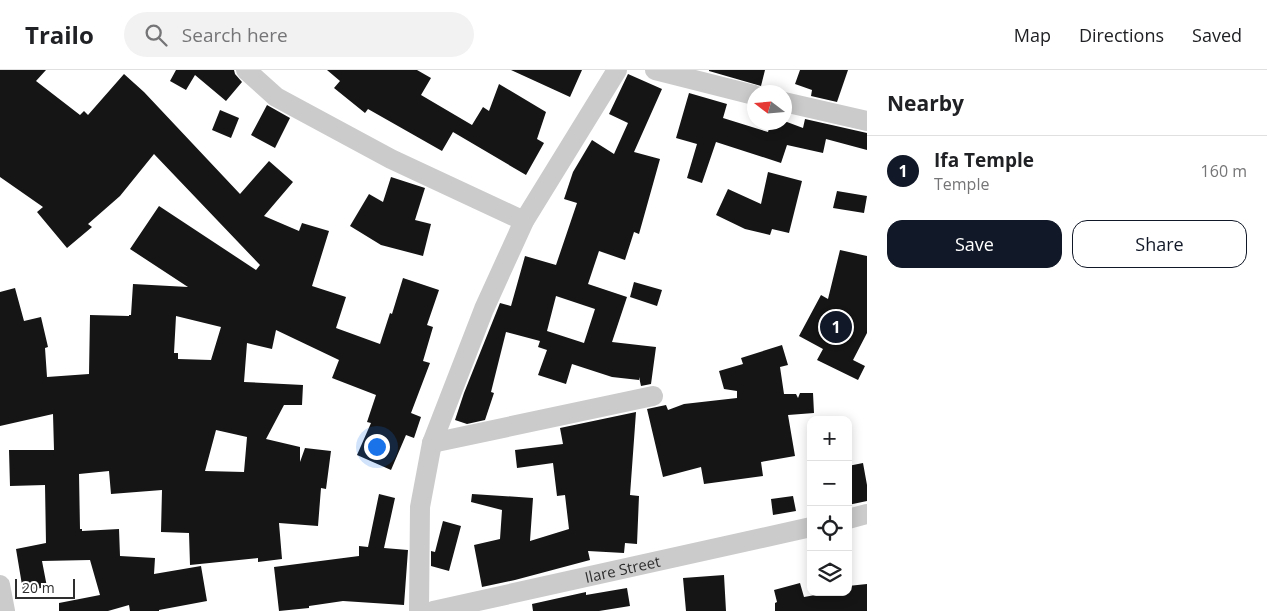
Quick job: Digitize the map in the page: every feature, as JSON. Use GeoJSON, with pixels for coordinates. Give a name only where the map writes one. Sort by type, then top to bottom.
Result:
{"type":"FeatureCollection","features":[{"type":"Feature","properties":{"kind":"street"},"geometry":{"type":"LineString","coordinates":[[246,70],[276,97],[391,159],[524,220]]}},
{"type":"Feature","properties":{"kind":"street"},"geometry":{"type":"LineString","coordinates":[[418,611],[420,507],[432,444],[484,309],[524,220],[617,70]]}},
{"type":"Feature","properties":{"kind":"street"},"geometry":{"type":"LineString","coordinates":[[654,70],[747,93]]}},
{"type":"Feature","properties":{"kind":"street"},"geometry":{"type":"LineString","coordinates":[[792,104],[867,121]]}},
{"type":"Feature","properties":{"kind":"street"},"geometry":{"type":"LineString","coordinates":[[432,444],[653,396]]}},
{"type":"Feature","properties":{"kind":"street"},"geometry":{"type":"LineString","coordinates":[[852,518],[867,514]]}},
{"type":"Feature","properties":{"kind":"street","name":"Ilare Street"},"geometry":{"type":"LineString","coordinates":[[433,611],[807,528]]}},
{"type":"Feature","properties":{"kind":"street"},"geometry":{"type":"LineString","coordinates":[[0,584],[6,611]]}},
{"type":"Feature","properties":{"kind":"building"},"geometry":{"type":"Polygon","coordinates":[[[0,70],[46,70],[36,81],[80,115],[84,111],[88,115],[124,74],[144,92],[240,194],[269,161],[293,182],[264,216],[299,231],[302,223],[329,231],[312,286],[346,297],[336,328],[380,344],[403,278],[439,290],[427,325],[433,327],[423,361],[430,363],[411,413],[421,417],[414,438],[406,435],[391,470],[357,455],[371,423],[367,422],[376,395],[332,378],[339,360],[276,330],[272,349],[247,343],[244,382],[303,385],[302,405],[284,405],[266,439],[300,447],[300,462],[305,448],[331,451],[326,489],[321,488],[318,526],[279,523],[282,559],[258,562],[258,558],[190,565],[189,533],[161,532],[162,490],[111,494],[109,471],[79,474],[80,529],[82,531],[119,529],[120,556],[155,558],[154,574],[201,566],[207,601],[159,611],[130,611],[129,605],[108,611],[59,611],[59,603],[100,595],[90,560],[42,561],[47,587],[23,591],[16,549],[46,543],[45,485],[10,486],[9,450],[54,450],[53,414],[0,426],[0,292],[15,288],[24,321],[41,317],[48,347],[45,348],[47,377],[89,374],[90,315],[131,315],[133,284],[188,287],[130,249],[159,206],[256,270],[260,265],[154,154],[120,196],[88,224],[92,227],[67,248],[37,212],[43,207],[0,177],[0,70]],[[176,316],[174,353],[178,353],[178,359],[211,360],[221,327],[176,316]],[[216,430],[205,471],[244,472],[247,437],[216,430]]]}},
{"type":"Feature","properties":{"kind":"building"},"geometry":{"type":"Polygon","coordinates":[[[176,70],[234,70],[242,82],[226,101],[195,75],[186,90],[170,81],[176,70]]]}},
{"type":"Feature","properties":{"kind":"building"},"geometry":{"type":"Polygon","coordinates":[[[327,70],[417,70],[431,78],[421,95],[472,125],[483,107],[489,111],[499,84],[546,112],[537,139],[544,143],[526,175],[453,132],[442,151],[368,109],[365,113],[334,88],[340,81],[327,70]]]}},
{"type":"Feature","properties":{"kind":"building"},"geometry":{"type":"Polygon","coordinates":[[[511,70],[582,70],[570,97],[511,70]]]}},
{"type":"Feature","properties":{"kind":"building"},"geometry":{"type":"Polygon","coordinates":[[[709,70],[765,70],[761,85],[709,70]]]}},
{"type":"Feature","properties":{"kind":"building"},"geometry":{"type":"Polygon","coordinates":[[[800,70],[848,70],[837,102],[811,96],[812,90],[795,84],[800,70]]]}},
{"type":"Feature","properties":{"kind":"building"},"geometry":{"type":"Polygon","coordinates":[[[628,74],[662,89],[634,152],[660,159],[639,234],[634,232],[625,260],[599,251],[588,284],[627,297],[612,342],[656,347],[651,384],[641,386],[639,377],[639,380],[612,377],[572,364],[566,384],[538,375],[547,350],[538,347],[540,341],[506,332],[491,392],[494,393],[485,420],[467,424],[455,420],[500,303],[511,306],[525,256],[556,265],[577,203],[564,199],[573,172],[592,140],[614,154],[628,123],[609,114],[628,74]],[[556,296],[547,331],[584,343],[595,309],[556,296]]]}},
{"type":"Feature","properties":{"kind":"building"},"geometry":{"type":"Polygon","coordinates":[[[689,93],[727,104],[723,118],[747,125],[747,130],[768,132],[769,130],[792,130],[792,124],[803,128],[805,119],[867,133],[867,150],[826,139],[823,153],[787,145],[781,163],[716,142],[702,183],[687,178],[697,144],[676,138],[689,93]]]}},
{"type":"Feature","properties":{"kind":"building"},"geometry":{"type":"Polygon","coordinates":[[[267,105],[290,118],[275,148],[251,135],[267,105]]]}},
{"type":"Feature","properties":{"kind":"building"},"geometry":{"type":"Polygon","coordinates":[[[220,110],[239,118],[231,138],[212,130],[220,110]]]}},
{"type":"Feature","properties":{"kind":"building"},"geometry":{"type":"Polygon","coordinates":[[[768,172],[802,181],[789,233],[772,229],[770,235],[745,229],[716,215],[728,189],[761,204],[768,172]]]}},
{"type":"Feature","properties":{"kind":"building"},"geometry":{"type":"Polygon","coordinates":[[[391,177],[425,188],[415,220],[431,224],[423,256],[381,245],[350,226],[369,194],[383,202],[391,177]]]}},
{"type":"Feature","properties":{"kind":"building"},"geometry":{"type":"Polygon","coordinates":[[[837,191],[867,196],[864,213],[833,208],[837,191]]]}},
{"type":"Feature","properties":{"kind":"building"},"geometry":{"type":"Polygon","coordinates":[[[840,250],[867,256],[867,333],[853,360],[865,366],[858,380],[817,360],[823,349],[799,336],[821,295],[828,299],[840,250]]]}},
{"type":"Feature","properties":{"kind":"building"},"geometry":{"type":"Polygon","coordinates":[[[634,282],[662,290],[657,306],[630,297],[634,282]]]}},
{"type":"Feature","properties":{"kind":"building"},"geometry":{"type":"Polygon","coordinates":[[[782,345],[788,365],[780,367],[784,394],[796,394],[798,398],[800,393],[813,393],[814,413],[788,415],[795,456],[761,462],[763,476],[704,484],[701,467],[663,477],[647,409],[666,405],[668,410],[684,404],[737,398],[737,391],[724,389],[719,371],[743,364],[741,358],[782,345]]]}},
{"type":"Feature","properties":{"kind":"building"},"geometry":{"type":"Polygon","coordinates":[[[636,412],[630,495],[639,496],[637,544],[625,543],[624,553],[588,551],[590,560],[482,587],[474,545],[500,539],[502,510],[471,502],[472,494],[533,498],[530,541],[569,529],[565,495],[557,496],[553,463],[517,468],[515,450],[563,444],[560,428],[636,412]]]}},
{"type":"Feature","properties":{"kind":"building"},"geometry":{"type":"Polygon","coordinates":[[[863,463],[867,485],[867,501],[852,504],[852,465],[863,463]]]}},
{"type":"Feature","properties":{"kind":"building"},"geometry":{"type":"Polygon","coordinates":[[[379,494],[395,498],[384,548],[408,550],[404,605],[343,601],[309,606],[309,608],[279,611],[274,567],[359,556],[359,546],[368,547],[379,494]]]}},
{"type":"Feature","properties":{"kind":"building"},"geometry":{"type":"Polygon","coordinates":[[[793,496],[796,511],[773,515],[771,499],[793,496]]]}},
{"type":"Feature","properties":{"kind":"building"},"geometry":{"type":"Polygon","coordinates":[[[443,521],[461,526],[449,571],[431,566],[431,551],[435,552],[443,521]]]}},
{"type":"Feature","properties":{"kind":"building"},"geometry":{"type":"Polygon","coordinates":[[[724,575],[726,611],[686,611],[683,578],[724,575]]]}},
{"type":"Feature","properties":{"kind":"building"},"geometry":{"type":"Polygon","coordinates":[[[800,583],[804,597],[852,596],[852,586],[867,584],[867,611],[775,611],[775,603],[777,602],[774,590],[800,583]]]}},
{"type":"Feature","properties":{"kind":"building"},"geometry":{"type":"Polygon","coordinates":[[[627,588],[630,606],[599,611],[533,611],[532,604],[586,592],[586,595],[627,588]]]}},
{"type":"Feature","properties":{"kind":"place","name":"Ifa Temple"},"geometry":{"type":"Point","coordinates":[836,327]}}]}
